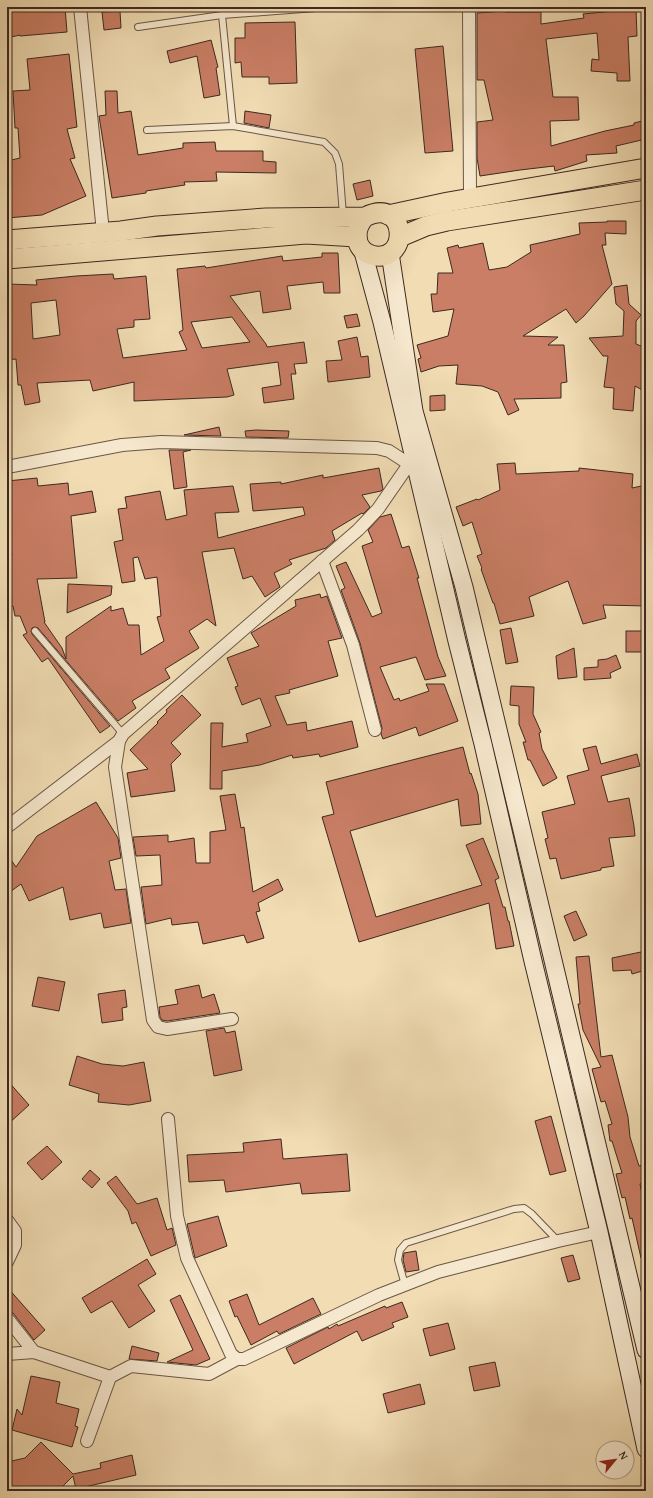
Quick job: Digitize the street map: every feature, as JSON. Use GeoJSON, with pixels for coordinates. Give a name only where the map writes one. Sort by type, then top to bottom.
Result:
{"type":"FeatureCollection","features":[{"type":"Feature","properties":{"kind":"main road"},"geometry":{"type":"LineString","coordinates":[[388,215],[470,198],[646,168]]}},
{"type":"Feature","properties":{"kind":"main road"},"geometry":{"type":"LineString","coordinates":[[400,237],[426,226],[447,221],[646,190]]}},
{"type":"Feature","properties":{"kind":"main road"},"geometry":{"type":"LineString","coordinates":[[7,259],[306,234],[359,242],[370,254],[380,256],[390,253],[397,246],[400,237],[400,228],[396,220],[381,212],[372,213],[365,217],[360,222],[357,229],[359,242],[382,322],[412,461],[486,758],[533,961],[599,1232],[646,1449]]}},
{"type":"Feature","properties":{"kind":"main road"},"geometry":{"type":"LineString","coordinates":[[7,240],[121,231],[157,226],[266,218],[365,217]]}},
{"type":"Feature","properties":{"kind":"main road"},"geometry":{"type":"LineString","coordinates":[[390,253],[414,411],[464,587],[646,1350]]}},
{"type":"Feature","properties":{"kind":"main road"},"geometry":{"type":"LineString","coordinates":[[533,961],[552,957]]}},
{"type":"Feature","properties":{"kind":"street"},"geometry":{"type":"LineString","coordinates":[[80,7],[103,232]]}},
{"type":"Feature","properties":{"kind":"street"},"geometry":{"type":"LineString","coordinates":[[469,7],[470,198]]}},
{"type":"Feature","properties":{"kind":"street"},"geometry":{"type":"LineString","coordinates":[[7,467],[122,445],[161,442],[377,448],[389,451],[412,461],[378,509],[358,530],[121,738],[7,827]]}},
{"type":"Feature","properties":{"kind":"street"},"geometry":{"type":"LineString","coordinates":[[322,561],[353,645],[375,730]]}},
{"type":"Feature","properties":{"kind":"street"},"geometry":{"type":"LineString","coordinates":[[121,738],[115,767],[153,1020],[158,1027],[167,1029],[232,1019]]}},
{"type":"Feature","properties":{"kind":"street"},"geometry":{"type":"LineString","coordinates":[[168,1119],[177,1216],[187,1258],[231,1354],[237,1359]]}},
{"type":"Feature","properties":{"kind":"street"},"geometry":{"type":"LineString","coordinates":[[7,1220],[15,1231],[15,1244],[7,1262]]}},
{"type":"Feature","properties":{"kind":"street"},"geometry":{"type":"LineString","coordinates":[[87,1441],[110,1377],[131,1366],[209,1374],[237,1359],[244,1359],[379,1295],[438,1272],[599,1232]]}},
{"type":"Feature","properties":{"kind":"street"},"geometry":{"type":"LineString","coordinates":[[7,1318],[34,1352]]}},
{"type":"Feature","properties":{"kind":"street"},"geometry":{"type":"LineString","coordinates":[[7,1354],[34,1352],[110,1377]]}},
{"type":"Feature","properties":{"kind":"lane"},"geometry":{"type":"LineString","coordinates":[[138,27],[222,15],[316,8]]}},
{"type":"Feature","properties":{"kind":"lane"},"geometry":{"type":"LineString","coordinates":[[222,15],[233,126]]}},
{"type":"Feature","properties":{"kind":"lane"},"geometry":{"type":"LineString","coordinates":[[147,130],[233,126],[324,142],[335,153],[339,164],[343,217]]}},
{"type":"Feature","properties":{"kind":"lane"},"geometry":{"type":"LineString","coordinates":[[35,632],[121,738]]}},
{"type":"Feature","properties":{"kind":"lane"},"geometry":{"type":"LineString","coordinates":[[405,1285],[398,1260],[400,1250],[406,1243],[514,1209],[524,1208],[532,1214],[558,1241]]}},
{"type":"Feature","properties":{"kind":"building"},"geometry":{"type":"Polygon","coordinates":[[[7,7],[65,7],[67,32],[20,35],[7,38],[7,7]]]}},
{"type":"Feature","properties":{"kind":"building"},"geometry":{"type":"Polygon","coordinates":[[[636,9],[637,36],[628,37],[630,81],[617,81],[617,73],[591,71],[592,59],[599,60],[597,33],[546,39],[553,97],[578,97],[579,120],[550,121],[551,146],[605,131],[634,125],[634,123],[646,120],[646,139],[616,146],[617,153],[586,155],[587,161],[555,171],[554,166],[480,176],[477,158],[477,122],[493,120],[484,80],[477,80],[477,13],[505,11],[541,12],[541,24],[584,18],[583,14],[636,9]]]}},
{"type":"Feature","properties":{"kind":"building"},"geometry":{"type":"Polygon","coordinates":[[[120,11],[121,28],[104,30],[102,12],[120,11]]]}},
{"type":"Feature","properties":{"kind":"building"},"geometry":{"type":"Polygon","coordinates":[[[295,22],[297,83],[269,84],[269,77],[242,77],[241,62],[235,63],[235,38],[245,38],[245,23],[295,22]]]}},
{"type":"Feature","properties":{"kind":"building"},"geometry":{"type":"Polygon","coordinates":[[[211,40],[218,67],[216,68],[220,95],[204,98],[197,56],[170,63],[167,51],[211,40]]]}},
{"type":"Feature","properties":{"kind":"building"},"geometry":{"type":"Polygon","coordinates":[[[443,46],[453,151],[425,153],[415,49],[443,46]]]}},
{"type":"Feature","properties":{"kind":"building"},"geometry":{"type":"Polygon","coordinates":[[[69,54],[77,127],[67,129],[75,158],[70,159],[86,196],[42,215],[7,218],[7,179],[10,179],[7,161],[20,158],[18,128],[15,128],[13,91],[30,90],[27,59],[69,54]]]}},
{"type":"Feature","properties":{"kind":"building"},"geometry":{"type":"Polygon","coordinates":[[[105,91],[117,91],[118,113],[131,111],[138,155],[183,148],[183,143],[215,142],[216,151],[263,151],[263,161],[276,162],[276,173],[216,172],[217,181],[184,182],[185,185],[112,198],[99,116],[106,115],[105,91]]]}},
{"type":"Feature","properties":{"kind":"building"},"geometry":{"type":"Polygon","coordinates":[[[245,111],[271,115],[269,128],[244,123],[245,111]]]}},
{"type":"Feature","properties":{"kind":"building"},"geometry":{"type":"Polygon","coordinates":[[[370,180],[373,196],[357,200],[353,184],[370,180]]]}},
{"type":"Feature","properties":{"kind":"building"},"geometry":{"type":"Polygon","coordinates":[[[626,221],[626,234],[605,233],[606,245],[602,245],[612,284],[576,323],[566,309],[523,336],[558,337],[548,345],[564,345],[567,382],[561,383],[561,398],[514,399],[519,410],[508,415],[498,392],[482,386],[456,384],[458,365],[439,366],[421,372],[418,359],[421,358],[417,345],[448,336],[454,309],[433,312],[431,294],[437,294],[438,273],[453,273],[447,248],[458,245],[459,248],[483,243],[489,270],[507,267],[531,252],[530,245],[580,234],[579,223],[626,221]]]}},
{"type":"Feature","properties":{"kind":"building"},"geometry":{"type":"Polygon","coordinates":[[[322,253],[338,253],[340,293],[324,293],[323,282],[287,286],[291,309],[263,313],[260,291],[230,296],[267,347],[304,342],[307,363],[294,364],[296,374],[291,374],[294,399],[264,403],[262,388],[281,385],[278,362],[227,369],[234,395],[227,397],[134,401],[134,382],[93,391],[90,380],[37,383],[40,402],[25,405],[21,385],[18,385],[16,359],[7,360],[7,284],[37,285],[36,280],[76,276],[113,274],[114,279],[146,276],[150,319],[134,320],[134,327],[117,329],[123,358],[187,350],[179,332],[183,330],[177,269],[205,266],[206,268],[282,256],[283,261],[322,257],[322,253]],[[56,300],[31,303],[33,339],[60,335],[56,300]],[[232,317],[191,322],[202,348],[250,342],[232,317]]]}},
{"type":"Feature","properties":{"kind":"building"},"geometry":{"type":"Polygon","coordinates":[[[627,285],[629,304],[641,315],[636,321],[636,344],[646,348],[646,392],[635,386],[633,411],[613,409],[614,388],[604,387],[608,356],[603,356],[589,338],[623,336],[624,311],[616,304],[614,287],[627,285]]]}},
{"type":"Feature","properties":{"kind":"building"},"geometry":{"type":"Polygon","coordinates":[[[357,314],[360,326],[347,328],[344,316],[357,314]]]}},
{"type":"Feature","properties":{"kind":"building"},"geometry":{"type":"Polygon","coordinates":[[[357,337],[361,357],[368,356],[370,377],[328,382],[326,361],[342,360],[338,341],[357,337]]]}},
{"type":"Feature","properties":{"kind":"building"},"geometry":{"type":"Polygon","coordinates":[[[445,395],[445,410],[430,411],[430,396],[445,395]]]}},
{"type":"Feature","properties":{"kind":"building"},"geometry":{"type":"Polygon","coordinates":[[[219,427],[221,436],[184,435],[219,427]]]}},
{"type":"Feature","properties":{"kind":"building"},"geometry":{"type":"Polygon","coordinates":[[[245,431],[289,431],[288,438],[246,437],[245,431]]]}},
{"type":"Feature","properties":{"kind":"building"},"geometry":{"type":"Polygon","coordinates":[[[169,450],[191,450],[183,452],[187,487],[174,489],[169,450]]]}},
{"type":"Feature","properties":{"kind":"building"},"geometry":{"type":"Polygon","coordinates":[[[515,463],[516,474],[579,471],[579,468],[633,474],[632,488],[646,485],[646,606],[603,605],[606,618],[583,624],[568,581],[529,597],[534,616],[500,624],[477,556],[482,554],[472,522],[463,526],[456,507],[477,499],[478,500],[500,490],[497,464],[515,463]]]}},
{"type":"Feature","properties":{"kind":"building"},"geometry":{"type":"Polygon","coordinates":[[[379,468],[383,489],[381,491],[362,495],[370,507],[363,514],[362,513],[332,531],[335,540],[326,548],[289,560],[292,564],[274,573],[280,587],[265,597],[252,576],[243,579],[234,548],[202,552],[216,626],[207,619],[189,631],[199,648],[165,669],[170,678],[132,701],[136,708],[118,721],[38,628],[32,628],[32,634],[110,726],[100,733],[48,658],[42,662],[23,635],[27,633],[20,616],[15,616],[13,606],[7,607],[7,555],[12,555],[7,535],[7,481],[37,478],[38,486],[68,483],[69,495],[92,491],[96,512],[71,516],[77,578],[37,579],[44,622],[62,648],[66,659],[66,637],[111,606],[111,611],[123,608],[128,625],[139,625],[141,655],[164,641],[157,617],[161,616],[157,577],[145,579],[138,557],[133,558],[135,581],[122,583],[114,542],[123,540],[118,509],[127,508],[125,497],[160,491],[166,520],[187,515],[184,490],[233,486],[239,512],[215,513],[218,538],[305,515],[303,507],[253,511],[250,484],[281,482],[281,484],[323,475],[323,478],[379,468]]]}},
{"type":"Feature","properties":{"kind":"building"},"geometry":{"type":"Polygon","coordinates":[[[391,514],[402,548],[409,546],[419,578],[417,578],[438,657],[446,676],[425,680],[416,657],[380,667],[394,700],[399,698],[400,701],[429,691],[426,684],[444,684],[458,721],[419,736],[416,727],[383,739],[381,734],[382,728],[360,643],[341,590],[345,588],[336,566],[346,562],[372,617],[382,613],[362,546],[373,542],[368,530],[380,517],[391,514]]]}},
{"type":"Feature","properties":{"kind":"building"},"geometry":{"type":"Polygon","coordinates":[[[68,584],[112,586],[111,595],[67,613],[68,584]]]}},
{"type":"Feature","properties":{"kind":"building"},"geometry":{"type":"Polygon","coordinates":[[[320,594],[321,598],[327,596],[342,638],[328,641],[338,676],[289,690],[290,693],[275,696],[287,725],[306,722],[307,731],[352,721],[358,747],[320,757],[319,754],[293,758],[292,755],[260,765],[222,771],[222,789],[210,789],[211,723],[223,723],[222,747],[248,742],[246,734],[271,726],[260,698],[242,705],[235,687],[238,686],[227,658],[259,646],[251,633],[296,606],[295,600],[320,594]]]}},
{"type":"Feature","properties":{"kind":"building"},"geometry":{"type":"Polygon","coordinates":[[[511,628],[518,662],[506,664],[500,630],[511,628]]]}},
{"type":"Feature","properties":{"kind":"building"},"geometry":{"type":"Polygon","coordinates":[[[626,631],[642,631],[642,652],[626,652],[626,631]]]}},
{"type":"Feature","properties":{"kind":"building"},"geometry":{"type":"Polygon","coordinates":[[[574,648],[577,677],[558,679],[556,656],[574,648]]]}},
{"type":"Feature","properties":{"kind":"building"},"geometry":{"type":"Polygon","coordinates":[[[616,655],[621,668],[610,673],[611,678],[584,680],[584,668],[598,667],[598,660],[607,659],[616,655]]]}},
{"type":"Feature","properties":{"kind":"building"},"geometry":{"type":"Polygon","coordinates":[[[511,686],[534,687],[533,714],[541,732],[539,733],[542,749],[557,778],[543,786],[530,760],[528,760],[523,742],[526,742],[519,724],[519,706],[510,705],[511,686]]]}},
{"type":"Feature","properties":{"kind":"building"},"geometry":{"type":"Polygon","coordinates":[[[182,695],[201,715],[171,743],[181,754],[171,764],[175,791],[131,797],[127,773],[148,769],[130,750],[158,723],[157,722],[167,712],[166,710],[182,695]]]}},
{"type":"Feature","properties":{"kind":"building"},"geometry":{"type":"Polygon","coordinates":[[[596,746],[601,764],[637,754],[640,766],[601,776],[608,802],[629,798],[635,836],[609,838],[614,866],[561,879],[556,858],[550,859],[545,839],[548,838],[542,812],[575,804],[567,776],[589,770],[583,749],[596,746]]]}},
{"type":"Feature","properties":{"kind":"building"},"geometry":{"type":"Polygon","coordinates":[[[463,747],[470,774],[471,773],[478,794],[481,824],[461,826],[458,799],[350,831],[376,917],[482,885],[466,845],[483,838],[499,878],[495,880],[503,907],[505,907],[514,946],[496,949],[489,903],[359,942],[322,817],[334,814],[326,782],[463,747]]]}},
{"type":"Feature","properties":{"kind":"building"},"geometry":{"type":"Polygon","coordinates":[[[235,794],[241,828],[244,827],[253,892],[278,879],[283,890],[258,903],[260,911],[256,912],[264,938],[247,943],[244,935],[203,944],[198,922],[172,925],[171,918],[146,924],[141,887],[162,885],[160,855],[136,856],[133,837],[168,835],[168,842],[194,838],[196,863],[210,863],[210,832],[226,830],[220,796],[235,794]]]}},
{"type":"Feature","properties":{"kind":"building"},"geometry":{"type":"Polygon","coordinates":[[[96,802],[118,838],[121,858],[109,861],[115,890],[126,889],[131,923],[104,928],[101,913],[70,920],[63,887],[29,901],[21,884],[7,894],[7,854],[16,867],[37,836],[96,802]]]}},
{"type":"Feature","properties":{"kind":"building"},"geometry":{"type":"Polygon","coordinates":[[[576,911],[587,935],[574,941],[564,916],[576,911]]]}},
{"type":"Feature","properties":{"kind":"building"},"geometry":{"type":"Polygon","coordinates":[[[641,952],[646,970],[632,974],[631,970],[613,971],[612,958],[641,952]]]}},
{"type":"Feature","properties":{"kind":"building"},"geometry":{"type":"Polygon","coordinates":[[[589,956],[601,1057],[612,1055],[628,1117],[630,1137],[639,1166],[646,1164],[646,1181],[640,1184],[646,1213],[646,1257],[641,1258],[632,1218],[630,1219],[625,1197],[622,1198],[616,1174],[622,1173],[612,1141],[610,1141],[608,1125],[612,1124],[605,1101],[601,1102],[592,1069],[601,1067],[583,1030],[578,1004],[580,1004],[576,957],[589,956]]]}},
{"type":"Feature","properties":{"kind":"building"},"geometry":{"type":"Polygon","coordinates":[[[38,977],[65,982],[59,1011],[32,1006],[38,977]]]}},
{"type":"Feature","properties":{"kind":"building"},"geometry":{"type":"Polygon","coordinates":[[[199,985],[202,998],[214,994],[220,1013],[167,1021],[162,1020],[160,1017],[159,1007],[178,1004],[175,990],[199,985]]]}},
{"type":"Feature","properties":{"kind":"building"},"geometry":{"type":"Polygon","coordinates":[[[125,990],[127,1007],[122,1008],[123,1020],[102,1023],[98,994],[125,990]]]}},
{"type":"Feature","properties":{"kind":"building"},"geometry":{"type":"Polygon","coordinates":[[[224,1028],[226,1033],[235,1031],[242,1070],[214,1076],[206,1031],[224,1028]]]}},
{"type":"Feature","properties":{"kind":"building"},"geometry":{"type":"Polygon","coordinates":[[[77,1056],[102,1064],[123,1066],[144,1062],[151,1101],[129,1105],[98,1102],[99,1094],[69,1085],[77,1056]]]}},
{"type":"Feature","properties":{"kind":"building"},"geometry":{"type":"Polygon","coordinates":[[[7,1080],[29,1105],[7,1125],[7,1080]]]}},
{"type":"Feature","properties":{"kind":"building"},"geometry":{"type":"Polygon","coordinates":[[[551,1116],[566,1171],[550,1175],[535,1121],[551,1116]]]}},
{"type":"Feature","properties":{"kind":"building"},"geometry":{"type":"Polygon","coordinates":[[[281,1139],[283,1159],[347,1154],[350,1191],[302,1194],[300,1183],[226,1192],[224,1180],[189,1182],[187,1155],[244,1152],[243,1143],[281,1139]]]}},
{"type":"Feature","properties":{"kind":"building"},"geometry":{"type":"Polygon","coordinates":[[[47,1146],[62,1162],[42,1180],[27,1163],[47,1146]]]}},
{"type":"Feature","properties":{"kind":"building"},"geometry":{"type":"Polygon","coordinates":[[[90,1170],[100,1179],[92,1188],[82,1179],[90,1170]]]}},
{"type":"Feature","properties":{"kind":"building"},"geometry":{"type":"Polygon","coordinates":[[[116,1176],[137,1204],[157,1198],[167,1230],[172,1228],[176,1245],[151,1256],[136,1222],[132,1224],[128,1211],[107,1183],[116,1176]]]}},
{"type":"Feature","properties":{"kind":"building"},"geometry":{"type":"Polygon","coordinates":[[[218,1216],[227,1246],[195,1258],[187,1224],[218,1216]]]}},
{"type":"Feature","properties":{"kind":"building"},"geometry":{"type":"Polygon","coordinates":[[[416,1251],[419,1270],[406,1272],[403,1260],[404,1253],[416,1251]]]}},
{"type":"Feature","properties":{"kind":"building"},"geometry":{"type":"Polygon","coordinates":[[[573,1255],[580,1279],[568,1282],[561,1258],[573,1255]]]}},
{"type":"Feature","properties":{"kind":"building"},"geometry":{"type":"Polygon","coordinates":[[[147,1259],[156,1274],[138,1285],[155,1311],[129,1328],[112,1301],[91,1313],[82,1298],[147,1259]]]}},
{"type":"Feature","properties":{"kind":"building"},"geometry":{"type":"Polygon","coordinates":[[[7,1287],[45,1330],[34,1340],[13,1313],[7,1309],[7,1287]]]}},
{"type":"Feature","properties":{"kind":"building"},"geometry":{"type":"Polygon","coordinates":[[[247,1294],[259,1325],[313,1298],[321,1314],[279,1334],[277,1331],[251,1345],[237,1316],[235,1317],[229,1301],[247,1294]]]}},
{"type":"Feature","properties":{"kind":"building"},"geometry":{"type":"Polygon","coordinates":[[[180,1295],[210,1359],[196,1365],[167,1362],[193,1350],[170,1300],[180,1295]]]}},
{"type":"Feature","properties":{"kind":"building"},"geometry":{"type":"Polygon","coordinates":[[[402,1302],[408,1317],[392,1323],[394,1327],[362,1341],[357,1331],[294,1364],[286,1348],[328,1327],[329,1329],[337,1324],[338,1326],[385,1306],[386,1308],[402,1302]]]}},
{"type":"Feature","properties":{"kind":"building"},"geometry":{"type":"Polygon","coordinates":[[[448,1323],[455,1349],[430,1356],[423,1329],[448,1323]]]}},
{"type":"Feature","properties":{"kind":"building"},"geometry":{"type":"Polygon","coordinates":[[[132,1346],[159,1353],[157,1361],[129,1359],[132,1346]]]}},
{"type":"Feature","properties":{"kind":"building"},"geometry":{"type":"Polygon","coordinates":[[[495,1362],[500,1386],[474,1391],[469,1367],[495,1362]]]}},
{"type":"Feature","properties":{"kind":"building"},"geometry":{"type":"Polygon","coordinates":[[[31,1376],[60,1382],[56,1403],[79,1409],[75,1426],[78,1427],[72,1447],[12,1430],[17,1409],[22,1415],[31,1376]]]}},
{"type":"Feature","properties":{"kind":"building"},"geometry":{"type":"Polygon","coordinates":[[[420,1384],[425,1404],[388,1413],[383,1394],[420,1384]]]}},
{"type":"Feature","properties":{"kind":"building"},"geometry":{"type":"Polygon","coordinates":[[[41,1442],[73,1474],[101,1468],[100,1463],[132,1455],[136,1475],[76,1489],[73,1476],[58,1491],[7,1491],[7,1462],[25,1458],[41,1442]]]}}]}
